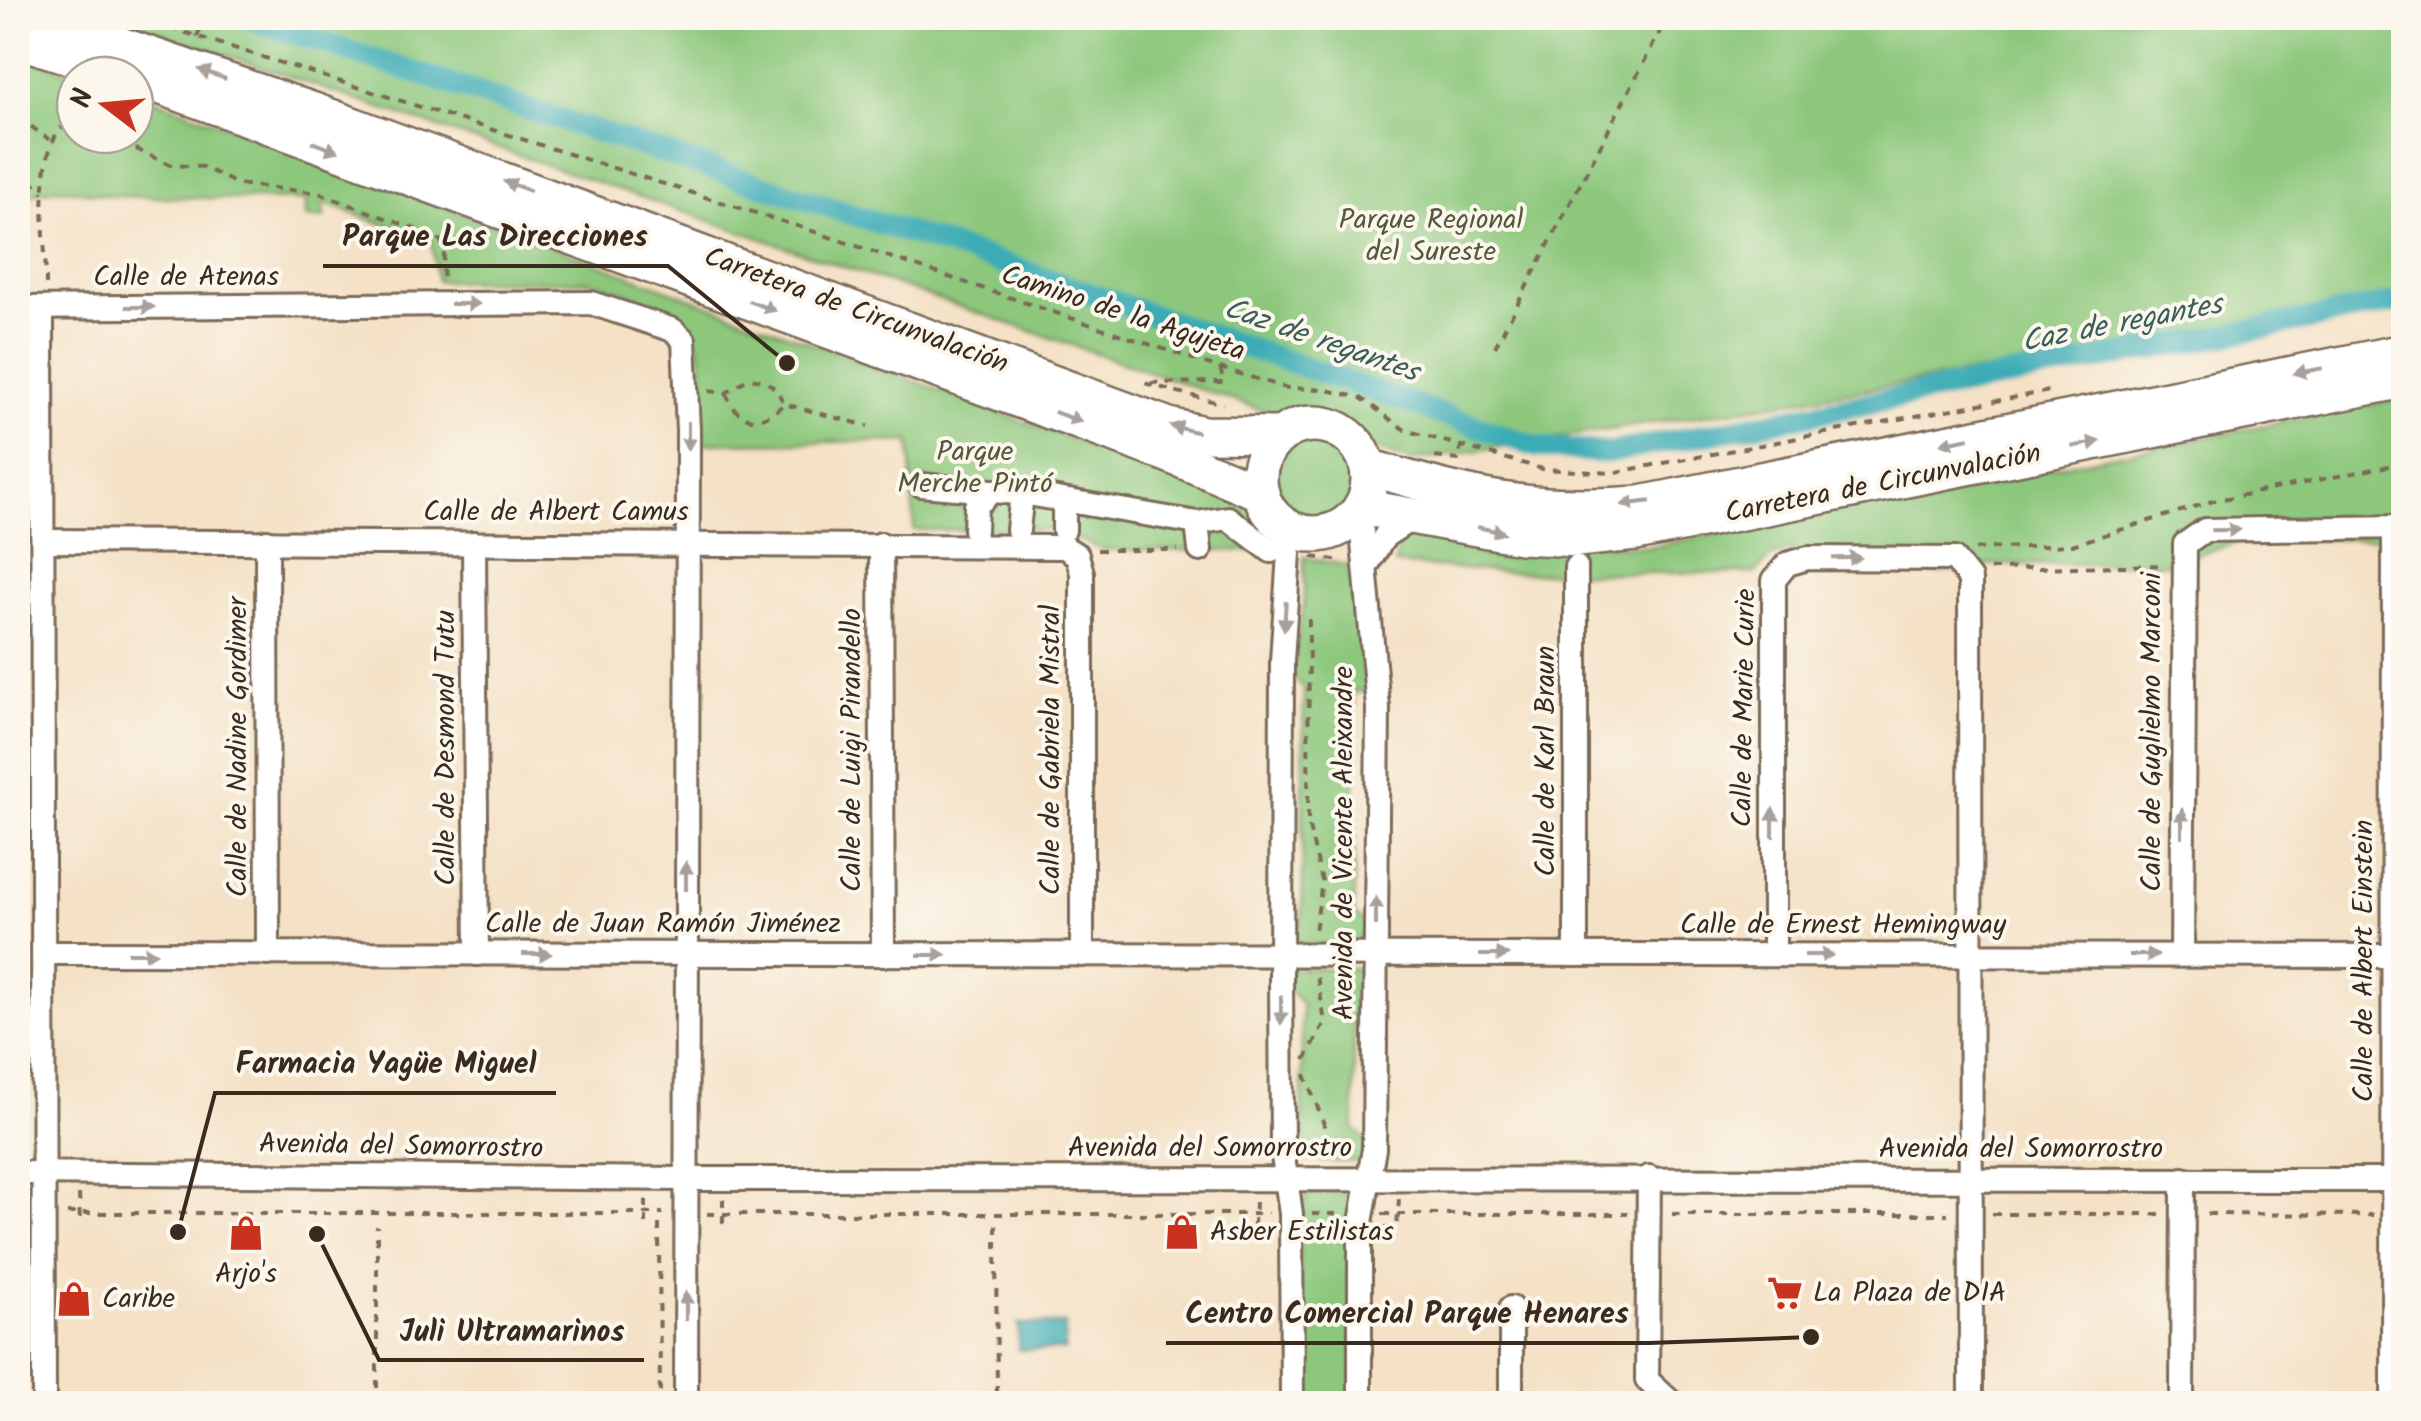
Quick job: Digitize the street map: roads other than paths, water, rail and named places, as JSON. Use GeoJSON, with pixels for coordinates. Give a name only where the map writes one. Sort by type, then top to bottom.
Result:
{"type":"FeatureCollection","features":[{"type":"Feature","properties":{"kind":"main road","name":"Carretera de Circunvalación"},"geometry":{"type":"LineString","coordinates":[[42,18],[295,104],[1168,426],[1204,434],[1280,436]]}},
{"type":"Feature","properties":{"kind":"main road","name":"Carretera de Circunvalación"},"geometry":{"type":"LineString","coordinates":[[18,40],[66,55]]}},
{"type":"Feature","properties":{"kind":"main road","name":"Carretera de Circunvalación"},"geometry":{"type":"LineString","coordinates":[[155,84],[1146,446],[1282,535]]}},
{"type":"Feature","properties":{"kind":"main road","name":"Carretera de Circunvalación"},"geometry":{"type":"LineString","coordinates":[[1368,467],[1515,505],[1581,508],[1640,504],[2404,352]]}},
{"type":"Feature","properties":{"kind":"main road","name":"Carretera de Circunvalación"},"geometry":{"type":"LineString","coordinates":[[1360,508],[1420,514],[1521,536],[1577,538],[1636,533],[2404,380]]}},
{"type":"Feature","properties":{"kind":"main road"},"geometry":{"type":"LineString","coordinates":[[1325,424],[1353,440],[1368,467],[1368,489],[1360,508],[1343,526],[1321,533],[1298,531],[1282,535],[1260,467],[1280,436],[1294,427],[1325,424]]}},
{"type":"Feature","properties":{"kind":"street"},"geometry":{"type":"LineString","coordinates":[[44,299],[44,1404]]}},
{"type":"Feature","properties":{"kind":"street","name":"Calle de Atenas"},"geometry":{"type":"LineString","coordinates":[[18,308],[44,299],[572,303],[614,307],[672,330],[688,349],[686,1404]]}},
{"type":"Feature","properties":{"kind":"street"},"geometry":{"type":"LineString","coordinates":[[921,485],[1022,494],[1197,523],[1228,518],[1282,535],[1282,1150],[1298,1177],[1303,1218],[1292,1404]]}},
{"type":"Feature","properties":{"kind":"street"},"geometry":{"type":"LineString","coordinates":[[975,530],[976,506],[992,491]]}},
{"type":"Feature","properties":{"kind":"street"},"geometry":{"type":"LineString","coordinates":[[1018,530],[1022,494]]}},
{"type":"Feature","properties":{"kind":"street","name":"Calle de Gabriela Mistral"},"geometry":{"type":"LineString","coordinates":[[1064,501],[1067,540],[1082,573],[1082,955]]}},
{"type":"Feature","properties":{"kind":"street","name":"Avenida de Vicente Aleixandre"},"geometry":{"type":"LineString","coordinates":[[1360,508],[1378,708],[1371,1177],[1360,1221],[1360,1404]]}},
{"type":"Feature","properties":{"kind":"street"},"geometry":{"type":"LineString","coordinates":[[1367,566],[1385,536],[1420,514]]}},
{"type":"Feature","properties":{"kind":"street"},"geometry":{"type":"LineString","coordinates":[[1197,523],[1200,550]]}},
{"type":"Feature","properties":{"kind":"street","name":"Calle de Guglielmo Marconi"},"geometry":{"type":"LineString","coordinates":[[2182,955],[2185,544],[2205,530],[2399,527]]}},
{"type":"Feature","properties":{"kind":"street","name":"Calle de Albert Einstein"},"geometry":{"type":"LineString","coordinates":[[2392,1404],[2393,1214],[2398,1180],[2399,527]]}},
{"type":"Feature","properties":{"kind":"street","name":"Calle de Nadine Gordimer"},"geometry":{"type":"LineString","coordinates":[[267,540],[268,954]]}},
{"type":"Feature","properties":{"kind":"street","name":"Calle de Albert Camus"},"geometry":{"type":"LineString","coordinates":[[43,541],[882,544],[1067,540]]}},
{"type":"Feature","properties":{"kind":"street","name":"Calle de Desmond Tutu"},"geometry":{"type":"LineString","coordinates":[[474,543],[476,954]]}},
{"type":"Feature","properties":{"kind":"street","name":"Calle de Luigi Pirandello"},"geometry":{"type":"LineString","coordinates":[[882,544],[883,954]]}},
{"type":"Feature","properties":{"kind":"street","name":"Calle de Marie Curie"},"geometry":{"type":"LineString","coordinates":[[1774,956],[1774,580],[1787,564],[1808,558],[1944,556],[1961,563],[1970,579],[1973,956]]}},
{"type":"Feature","properties":{"kind":"street","name":"Calle de Karl Braun"},"geometry":{"type":"LineString","coordinates":[[1576,566],[1576,955]]}},
{"type":"Feature","properties":{"kind":"street","name":"Calle de Juan Ramón Jiménez"},"geometry":{"type":"LineString","coordinates":[[44,953],[1282,955]]}},
{"type":"Feature","properties":{"kind":"street","name":"Calle de Ernest Hemingway"},"geometry":{"type":"LineString","coordinates":[[1282,955],[2398,956]]}},
{"type":"Feature","properties":{"kind":"street"},"geometry":{"type":"LineString","coordinates":[[1968,1401],[1973,956]]}},
{"type":"Feature","properties":{"kind":"street","name":"Avenida del Somorrostro"},"geometry":{"type":"LineString","coordinates":[[18,1173],[686,1179],[2398,1180]]}},
{"type":"Feature","properties":{"kind":"street"},"geometry":{"type":"LineString","coordinates":[[1648,1177],[1647,1392],[1673,1404]]}},
{"type":"Feature","properties":{"kind":"street"},"geometry":{"type":"LineString","coordinates":[[2182,1179],[2182,1404]]}},
{"type":"Feature","properties":{"kind":"street"},"geometry":{"type":"LineString","coordinates":[[1511,1308],[1511,1404]]}},
{"type":"Feature","properties":{"kind":"water"},"geometry":{"type":"Polygon","coordinates":[[[1018,1324],[1065,1324],[1065,1350],[1018,1350],[1018,1324]]]}},
{"type":"Feature","properties":{"kind":"waterway","name":"Caz de regantes"},"geometry":{"type":"LineString","coordinates":[[247,18],[986,258],[1537,447],[1608,453],[2404,301]]}},
{"type":"Feature","properties":{"kind":"place","name":"Parque Las Direcciones"},"geometry":{"type":"Point","coordinates":[787,363]}},
{"type":"Feature","properties":{"kind":"place","name":"Farmacia Yagüe Miguel"},"geometry":{"type":"Point","coordinates":[178,1232]}},
{"type":"Feature","properties":{"kind":"place","name":"Asber Estilistas"},"geometry":{"type":"Point","coordinates":[1182,1232]}},
{"type":"Feature","properties":{"kind":"place","name":"Arjo's"},"geometry":{"type":"Point","coordinates":[246,1233]}},
{"type":"Feature","properties":{"kind":"place","name":"Juli Ultramarinos"},"geometry":{"type":"Point","coordinates":[317,1234]}},
{"type":"Feature","properties":{"kind":"place","name":"La Plaza de DIA"},"geometry":{"type":"Point","coordinates":[1785,1293]}},
{"type":"Feature","properties":{"kind":"place","name":"Caribe"},"geometry":{"type":"Point","coordinates":[74,1299]}},
{"type":"Feature","properties":{"kind":"place","name":"Centro Comercial Parque Henares"},"geometry":{"type":"Point","coordinates":[1811,1337]}},
{"type":"Feature","properties":{"kind":"park label","name":"Parque Regional del Sureste"},"geometry":{"type":"Point","coordinates":[1431,236]}},
{"type":"Feature","properties":{"kind":"park label","name":"Parque Merche Pintó"},"geometry":{"type":"Point","coordinates":[975,468]}}]}
